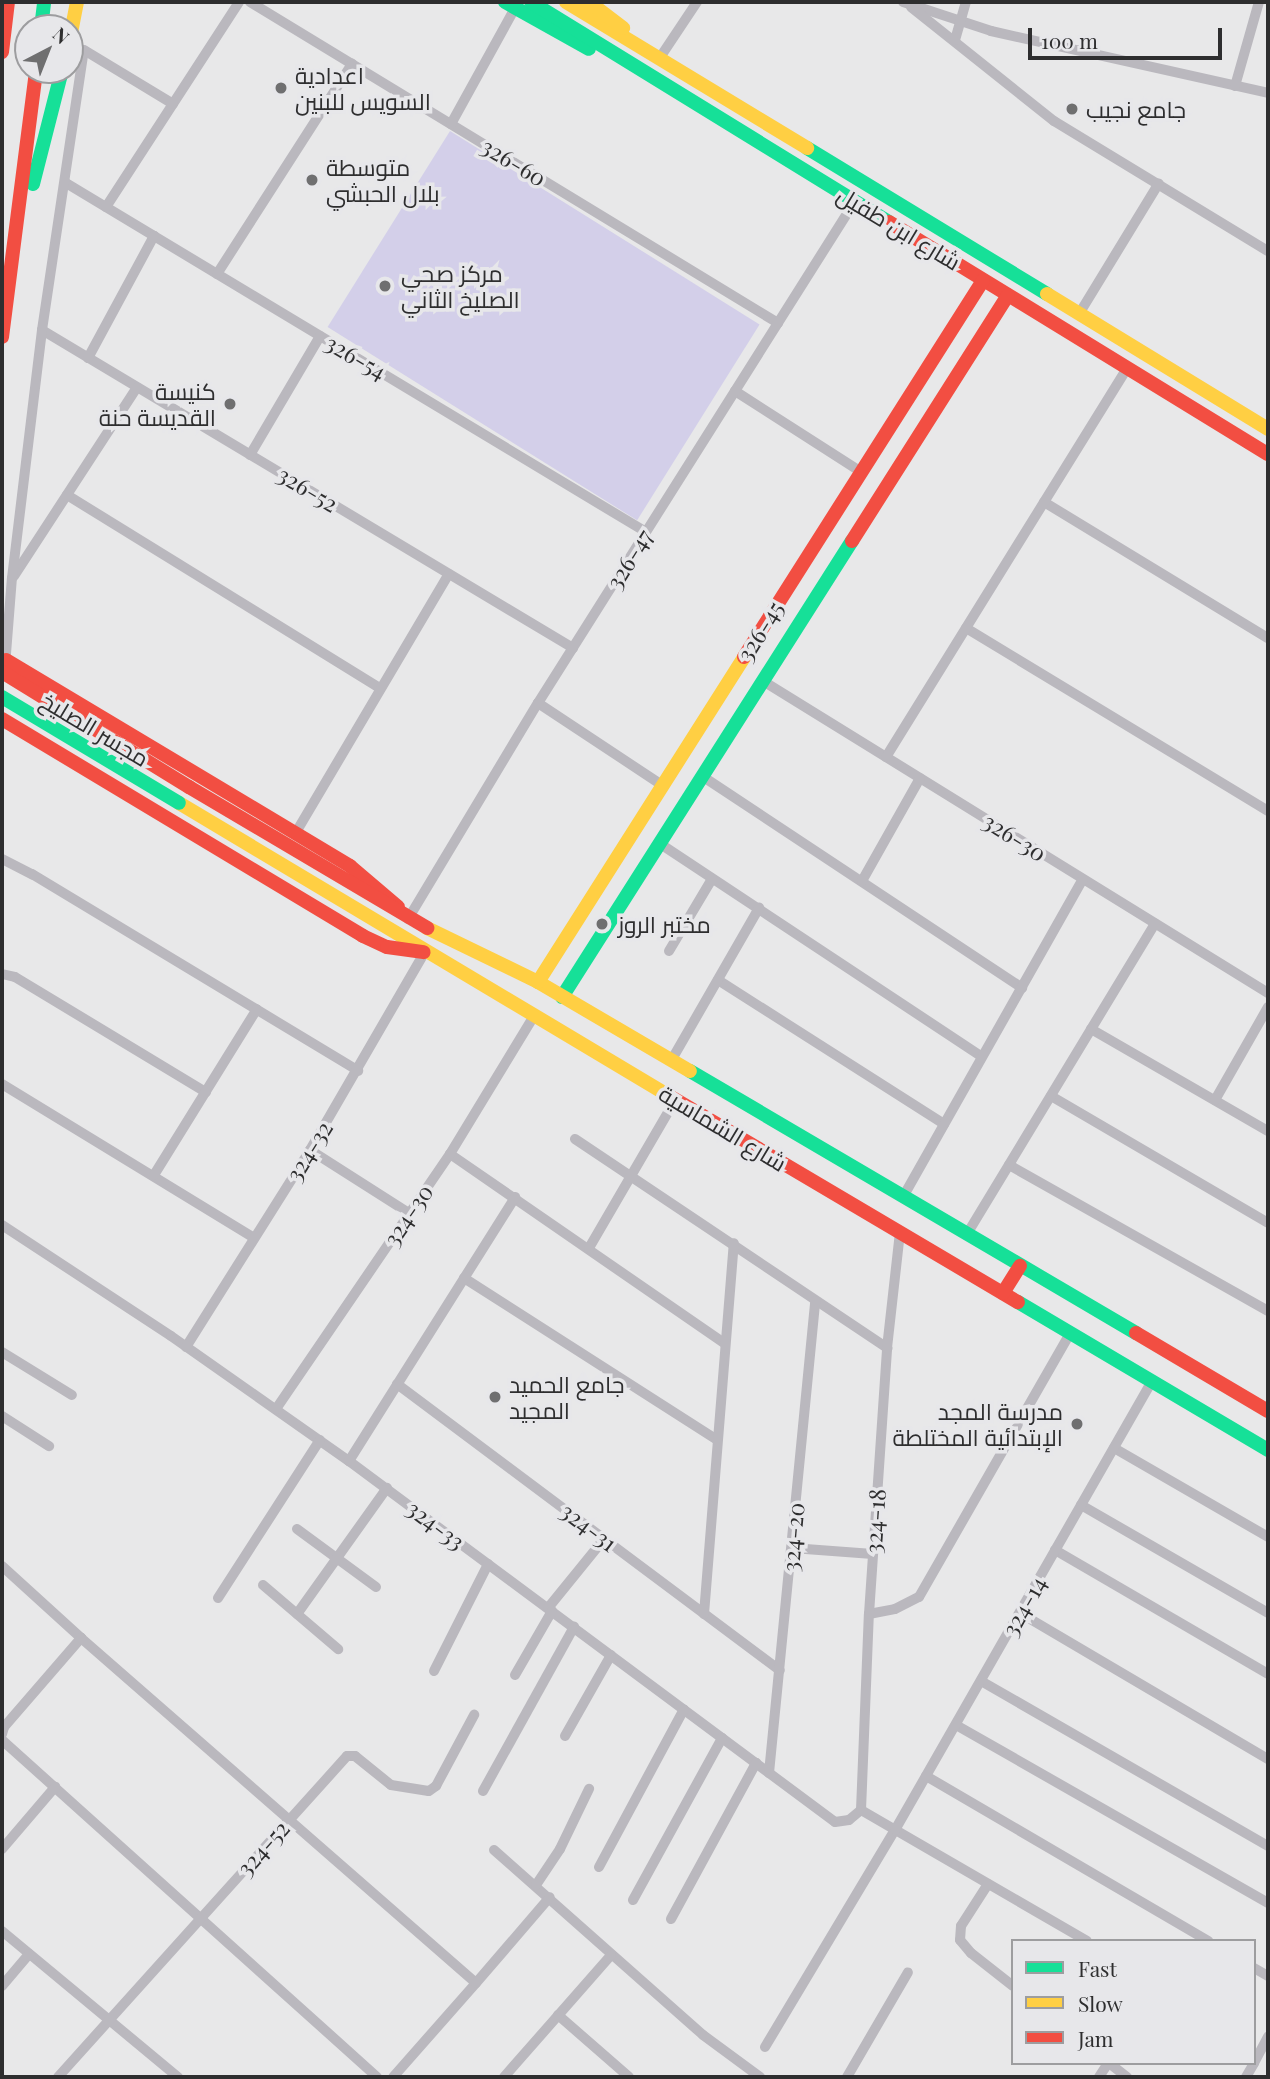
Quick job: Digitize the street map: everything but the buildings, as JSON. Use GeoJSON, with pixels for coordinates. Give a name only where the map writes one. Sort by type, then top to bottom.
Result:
{"type":"FeatureCollection","features":[{"type":"Feature","properties":{"kind":"main road"},"geometry":{"type":"LineString","coordinates":[[2,52],[8,2]]}},
{"type":"Feature","properties":{"kind":"main road","name":"شارع ابن طفيل"},"geometry":{"type":"LineString","coordinates":[[530,2],[1268,454]]}},
{"type":"Feature","properties":{"kind":"main road","name":"شارع ابن طفيل"},"geometry":{"type":"LineString","coordinates":[[566,2],[1268,429]]}},
{"type":"Feature","properties":{"kind":"main road"},"geometry":{"type":"LineString","coordinates":[[589,2],[659,59]]}},
{"type":"Feature","properties":{"kind":"main road"},"geometry":{"type":"LineString","coordinates":[[510,5],[614,62],[650,76]]}},
{"type":"Feature","properties":{"kind":"main road"},"geometry":{"type":"LineString","coordinates":[[2,337],[34,84]]}},
{"type":"Feature","properties":{"kind":"main road"},"geometry":{"type":"LineString","coordinates":[[13,260],[58,84]]}},
{"type":"Feature","properties":{"kind":"main road","name":"326-45"},"geometry":{"type":"LineString","coordinates":[[538,982],[984,280]]}},
{"type":"Feature","properties":{"kind":"main road","name":"326-45"},"geometry":{"type":"LineString","coordinates":[[562,997],[1008,295]]}},
{"type":"Feature","properties":{"kind":"main road"},"geometry":{"type":"LineString","coordinates":[[971,301],[985,304],[995,316]]}},
{"type":"Feature","properties":{"kind":"main road"},"geometry":{"type":"LineString","coordinates":[[4,667],[366,877],[408,919]]}},
{"type":"Feature","properties":{"kind":"main road","name":"مجسر الصليخ"},"geometry":{"type":"LineString","coordinates":[[4,667],[189,787]]}},
{"type":"Feature","properties":{"kind":"main road","name":"مجسر الصليخ"},"geometry":{"type":"LineString","coordinates":[[2,697],[179,803]]}},
{"type":"Feature","properties":{"kind":"main road"},"geometry":{"type":"LineString","coordinates":[[2,719],[374,943],[399,951],[425,952]]}},
{"type":"Feature","properties":{"kind":"main road","name":"شارع الشماسية"},"geometry":{"type":"LineString","coordinates":[[189,787],[408,919],[538,982],[1268,1411]]}},
{"type":"Feature","properties":{"kind":"main road","name":"شارع الشماسية"},"geometry":{"type":"LineString","coordinates":[[179,803],[425,952],[1268,1450]]}},
{"type":"Feature","properties":{"kind":"main road"},"geometry":{"type":"LineString","coordinates":[[1003,1293],[1020,1266]]}},
{"type":"Feature","properties":{"kind":"street"},"geometry":{"type":"LineString","coordinates":[[106,207],[239,2]]}},
{"type":"Feature","properties":{"kind":"street","name":"326-60"},"geometry":{"type":"LineString","coordinates":[[250,2],[778,323]]}},
{"type":"Feature","properties":{"kind":"street"},"geometry":{"type":"LineString","coordinates":[[659,59],[697,2]]}},
{"type":"Feature","properties":{"kind":"street"},"geometry":{"type":"LineString","coordinates":[[955,40],[966,2]]}},
{"type":"Feature","properties":{"kind":"street"},"geometry":{"type":"LineString","coordinates":[[1235,86],[1259,2]]}},
{"type":"Feature","properties":{"kind":"street"},"geometry":{"type":"LineString","coordinates":[[907,4],[959,22],[1268,93]]}},
{"type":"Feature","properties":{"kind":"street"},"geometry":{"type":"LineString","coordinates":[[907,4],[1054,121],[1268,251]]}},
{"type":"Feature","properties":{"kind":"street"},"geometry":{"type":"LineString","coordinates":[[451,124],[510,5]]}},
{"type":"Feature","properties":{"kind":"street"},"geometry":{"type":"LineString","coordinates":[[4,667],[42,330],[85,50],[173,104]]}},
{"type":"Feature","properties":{"kind":"street"},"geometry":{"type":"LineString","coordinates":[[217,274],[352,64]]}},
{"type":"Feature","properties":{"kind":"street","name":"326-54"},"geometry":{"type":"LineString","coordinates":[[66,183],[646,533]]}},
{"type":"Feature","properties":{"kind":"street"},"geometry":{"type":"LineString","coordinates":[[1079,314],[1158,183]]}},
{"type":"Feature","properties":{"kind":"street","name":"326-47"},"geometry":{"type":"LineString","coordinates":[[408,919],[538,703],[855,201]]}},
{"type":"Feature","properties":{"kind":"street"},"geometry":{"type":"LineString","coordinates":[[88,358],[154,236]]}},
{"type":"Feature","properties":{"kind":"street","name":"326-52"},"geometry":{"type":"LineString","coordinates":[[42,330],[573,648]]}},
{"type":"Feature","properties":{"kind":"street"},"geometry":{"type":"LineString","coordinates":[[250,455],[320,336]]}},
{"type":"Feature","properties":{"kind":"street"},"geometry":{"type":"LineString","coordinates":[[886,757],[1127,368]]}},
{"type":"Feature","properties":{"kind":"street"},"geometry":{"type":"LineString","coordinates":[[12,578],[137,387]]}},
{"type":"Feature","properties":{"kind":"street"},"geometry":{"type":"LineString","coordinates":[[735,391],[861,472]]}},
{"type":"Feature","properties":{"kind":"street"},"geometry":{"type":"LineString","coordinates":[[67,495],[379,688]]}},
{"type":"Feature","properties":{"kind":"street"},"geometry":{"type":"LineString","coordinates":[[1044,502],[1268,638]]}},
{"type":"Feature","properties":{"kind":"street"},"geometry":{"type":"LineString","coordinates":[[295,834],[379,688],[449,574]]}},
{"type":"Feature","properties":{"kind":"street"},"geometry":{"type":"LineString","coordinates":[[966,628],[1268,811]]}},
{"type":"Feature","properties":{"kind":"street","name":"326-30"},"geometry":{"type":"LineString","coordinates":[[762,681],[1268,993]]}},
{"type":"Feature","properties":{"kind":"street"},"geometry":{"type":"LineString","coordinates":[[538,703],[662,785]]}},
{"type":"Feature","properties":{"kind":"street"},"geometry":{"type":"LineString","coordinates":[[702,776],[1022,988]]}},
{"type":"Feature","properties":{"kind":"street"},"geometry":{"type":"LineString","coordinates":[[862,881],[919,778]]}},
{"type":"Feature","properties":{"kind":"street"},"geometry":{"type":"LineString","coordinates":[[659,843],[982,1057]]}},
{"type":"Feature","properties":{"kind":"street"},"geometry":{"type":"LineString","coordinates":[[2,859],[33,874],[358,1071]]}},
{"type":"Feature","properties":{"kind":"street"},"geometry":{"type":"LineString","coordinates":[[668,951],[712,879]]}},
{"type":"Feature","properties":{"kind":"street"},"geometry":{"type":"LineString","coordinates":[[903,1197],[1083,879]]}},
{"type":"Feature","properties":{"kind":"street"},"geometry":{"type":"LineString","coordinates":[[671,1061],[759,908]]}},
{"type":"Feature","properties":{"kind":"street"},"geometry":{"type":"LineString","coordinates":[[967,1234],[1155,923]]}},
{"type":"Feature","properties":{"kind":"street","name":"324-32"},"geometry":{"type":"LineString","coordinates":[[186,1347],[358,1071],[425,952]]}},
{"type":"Feature","properties":{"kind":"street"},"geometry":{"type":"LineString","coordinates":[[2,974],[15,977],[206,1092]]}},
{"type":"Feature","properties":{"kind":"street"},"geometry":{"type":"LineString","coordinates":[[718,980],[944,1124]]}},
{"type":"Feature","properties":{"kind":"street"},"geometry":{"type":"LineString","coordinates":[[1215,1100],[1268,1007]]}},
{"type":"Feature","properties":{"kind":"street"},"geometry":{"type":"LineString","coordinates":[[154,1175],[257,1009]]}},
{"type":"Feature","properties":{"kind":"street","name":"324-30"},"geometry":{"type":"LineString","coordinates":[[276,1409],[450,1153],[534,1016]]}},
{"type":"Feature","properties":{"kind":"street"},"geometry":{"type":"LineString","coordinates":[[1091,1029],[1268,1131]]}},
{"type":"Feature","properties":{"kind":"street"},"geometry":{"type":"LineString","coordinates":[[2,1084],[254,1238]]}},
{"type":"Feature","properties":{"kind":"street"},"geometry":{"type":"LineString","coordinates":[[1051,1096],[1268,1223]]}},
{"type":"Feature","properties":{"kind":"street"},"geometry":{"type":"LineString","coordinates":[[589,1248],[676,1100]]}},
{"type":"Feature","properties":{"kind":"street"},"geometry":{"type":"LineString","coordinates":[[575,1139],[887,1348]]}},
{"type":"Feature","properties":{"kind":"street"},"geometry":{"type":"LineString","coordinates":[[310,1150],[409,1213]]}},
{"type":"Feature","properties":{"kind":"street"},"geometry":{"type":"LineString","coordinates":[[450,1153],[725,1344]]}},
{"type":"Feature","properties":{"kind":"street"},"geometry":{"type":"LineString","coordinates":[[1009,1165],[1267,1307]]}},
{"type":"Feature","properties":{"kind":"street"},"geometry":{"type":"LineString","coordinates":[[349,1461],[515,1197]]}},
{"type":"Feature","properties":{"kind":"street","name":"324-33"},"geometry":{"type":"LineString","coordinates":[[2,1225],[186,1347],[387,1488],[835,1822],[849,1820],[860,1810]]}},
{"type":"Feature","properties":{"kind":"street","name":"324-18"},"geometry":{"type":"LineString","coordinates":[[860,1810],[869,1614],[887,1348],[900,1233]]}},
{"type":"Feature","properties":{"kind":"street"},"geometry":{"type":"LineString","coordinates":[[704,1614],[716,1439],[734,1243]]}},
{"type":"Feature","properties":{"kind":"street"},"geometry":{"type":"LineString","coordinates":[[464,1278],[716,1439]]}},
{"type":"Feature","properties":{"kind":"street","name":"324-20"},"geometry":{"type":"LineString","coordinates":[[769,1773],[815,1301]]}},
{"type":"Feature","properties":{"kind":"street"},"geometry":{"type":"LineString","coordinates":[[869,1614],[895,1609],[919,1597],[1070,1333]]}},
{"type":"Feature","properties":{"kind":"street"},"geometry":{"type":"LineString","coordinates":[[2,1352],[72,1395]]}},
{"type":"Feature","properties":{"kind":"street","name":"324-14"},"geometry":{"type":"LineString","coordinates":[[765,2047],[895,1830],[1152,1381]]}},
{"type":"Feature","properties":{"kind":"street","name":"324-31"},"geometry":{"type":"LineString","coordinates":[[397,1384],[780,1670]]}},
{"type":"Feature","properties":{"kind":"street"},"geometry":{"type":"LineString","coordinates":[[2,1416],[49,1446]]}},
{"type":"Feature","properties":{"kind":"street"},"geometry":{"type":"LineString","coordinates":[[218,1598],[320,1440]]}},
{"type":"Feature","properties":{"kind":"street"},"geometry":{"type":"LineString","coordinates":[[1114,1448],[1268,1536]]}},
{"type":"Feature","properties":{"kind":"street"},"geometry":{"type":"LineString","coordinates":[[298,1614],[387,1488]]}},
{"type":"Feature","properties":{"kind":"street"},"geometry":{"type":"LineString","coordinates":[[1081,1505],[1268,1613]]}},
{"type":"Feature","properties":{"kind":"street"},"geometry":{"type":"LineString","coordinates":[[297,1529],[376,1587]]}},
{"type":"Feature","properties":{"kind":"street"},"geometry":{"type":"LineString","coordinates":[[515,1675],[550,1609],[604,1539]]}},
{"type":"Feature","properties":{"kind":"street"},"geometry":{"type":"LineString","coordinates":[[792,1548],[873,1554]]}},
{"type":"Feature","properties":{"kind":"street"},"geometry":{"type":"LineString","coordinates":[[1055,1550],[1268,1674]]}},
{"type":"Feature","properties":{"kind":"street"},"geometry":{"type":"LineString","coordinates":[[435,1671],[488,1564]]}},
{"type":"Feature","properties":{"kind":"street"},"geometry":{"type":"LineString","coordinates":[[2,1566],[476,1983]]}},
{"type":"Feature","properties":{"kind":"street"},"geometry":{"type":"LineString","coordinates":[[263,1585],[338,1649]]}},
{"type":"Feature","properties":{"kind":"street"},"geometry":{"type":"LineString","coordinates":[[1020,1613],[1268,1759]]}},
{"type":"Feature","properties":{"kind":"street"},"geometry":{"type":"LineString","coordinates":[[483,1791],[574,1627]]}},
{"type":"Feature","properties":{"kind":"street"},"geometry":{"type":"LineString","coordinates":[[2,1734],[4,1727],[81,1638]]}},
{"type":"Feature","properties":{"kind":"street"},"geometry":{"type":"LineString","coordinates":[[565,1736],[611,1655]]}},
{"type":"Feature","properties":{"kind":"street"},"geometry":{"type":"LineString","coordinates":[[981,1681],[1268,1846]]}},
{"type":"Feature","properties":{"kind":"street"},"geometry":{"type":"LineString","coordinates":[[599,1867],[684,1709]]}},
{"type":"Feature","properties":{"kind":"street","name":"324-52"},"geometry":{"type":"LineString","coordinates":[[58,2077],[347,1756],[355,1756],[390,1785],[429,1791],[436,1786],[474,1714]]}},
{"type":"Feature","properties":{"kind":"street"},"geometry":{"type":"LineString","coordinates":[[956,1725],[1268,1903]]}},
{"type":"Feature","properties":{"kind":"street"},"geometry":{"type":"LineString","coordinates":[[633,1900],[722,1738]]}},
{"type":"Feature","properties":{"kind":"street"},"geometry":{"type":"LineString","coordinates":[[2,1740],[377,2077]]}},
{"type":"Feature","properties":{"kind":"street"},"geometry":{"type":"LineString","coordinates":[[671,1919],[756,1763]]}},
{"type":"Feature","properties":{"kind":"street"},"geometry":{"type":"LineString","coordinates":[[926,1776],[1205,1939]]}},
{"type":"Feature","properties":{"kind":"street"},"geometry":{"type":"LineString","coordinates":[[2,1849],[55,1787]]}},
{"type":"Feature","properties":{"kind":"street"},"geometry":{"type":"LineString","coordinates":[[536,1885],[560,1849],[589,1789]]}},
{"type":"Feature","properties":{"kind":"street"},"geometry":{"type":"LineString","coordinates":[[860,1810],[1084,1939]]}},
{"type":"Feature","properties":{"kind":"street"},"geometry":{"type":"LineString","coordinates":[[494,1850],[703,2035],[760,2077]]}},
{"type":"Feature","properties":{"kind":"street"},"geometry":{"type":"LineString","coordinates":[[988,1884],[961,1926],[960,1940],[1011,1984]]}},
{"type":"Feature","properties":{"kind":"street"},"geometry":{"type":"LineString","coordinates":[[393,2077],[550,1897]]}},
{"type":"Feature","properties":{"kind":"street"},"geometry":{"type":"LineString","coordinates":[[2,1931],[178,2077]]}},
{"type":"Feature","properties":{"kind":"street"},"geometry":{"type":"LineString","coordinates":[[2,1986],[29,1954]]}},
{"type":"Feature","properties":{"kind":"street"},"geometry":{"type":"LineString","coordinates":[[504,2077],[611,1955]]}},
{"type":"Feature","properties":{"kind":"street"},"geometry":{"type":"LineString","coordinates":[[847,2077],[908,1972]]}},
{"type":"Feature","properties":{"kind":"street"},"geometry":{"type":"LineString","coordinates":[[558,2015],[629,2077]]}},
{"type":"Feature","properties":{"kind":"street"},"geometry":{"type":"LineString","coordinates":[[1256,2060],[1267,2042]]}},
{"type":"Feature","properties":{"kind":"street"},"geometry":{"type":"LineString","coordinates":[[1111,2065],[1127,2077]]}},
{"type":"Feature","properties":{"kind":"shaded area"},"geometry":{"type":"Polygon","coordinates":[[[450,131],[760,324],[637,520],[328,327],[450,131]]]}},
{"type":"Feature","properties":{"kind":"traffic: fast"},"geometry":{"type":"LineString","coordinates":[[43,14],[44,2]]}},
{"type":"Feature","properties":{"kind":"traffic: fast"},"geometry":{"type":"LineString","coordinates":[[505,2],[589,49]]}},
{"type":"Feature","properties":{"kind":"traffic: fast"},"geometry":{"type":"LineString","coordinates":[[531,2],[889,222]]}},
{"type":"Feature","properties":{"kind":"traffic: fast"},"geometry":{"type":"LineString","coordinates":[[33,184],[58,84]]}},
{"type":"Feature","properties":{"kind":"traffic: fast"},"geometry":{"type":"LineString","coordinates":[[807,148],[1047,294]]}},
{"type":"Feature","properties":{"kind":"traffic: fast"},"geometry":{"type":"LineString","coordinates":[[562,997],[852,541]]}},
{"type":"Feature","properties":{"kind":"traffic: fast"},"geometry":{"type":"LineString","coordinates":[[2,697],[179,803]]}},
{"type":"Feature","properties":{"kind":"traffic: fast"},"geometry":{"type":"LineString","coordinates":[[690,1071],[1136,1333]]}},
{"type":"Feature","properties":{"kind":"traffic: fast"},"geometry":{"type":"LineString","coordinates":[[1018,1302],[1268,1450]]}},
{"type":"Feature","properties":{"kind":"traffic: slow"},"geometry":{"type":"LineString","coordinates":[[75,14],[77,2]]}},
{"type":"Feature","properties":{"kind":"traffic: slow"},"geometry":{"type":"LineString","coordinates":[[566,2],[807,148]]}},
{"type":"Feature","properties":{"kind":"traffic: slow"},"geometry":{"type":"LineString","coordinates":[[589,2],[623,28]]}},
{"type":"Feature","properties":{"kind":"traffic: slow"},"geometry":{"type":"LineString","coordinates":[[1047,294],[1268,429]]}},
{"type":"Feature","properties":{"kind":"traffic: slow"},"geometry":{"type":"LineString","coordinates":[[538,982],[744,657]]}},
{"type":"Feature","properties":{"kind":"traffic: slow"},"geometry":{"type":"LineString","coordinates":[[179,803],[671,1097]]}},
{"type":"Feature","properties":{"kind":"traffic: slow"},"geometry":{"type":"LineString","coordinates":[[427,928],[538,982],[690,1071]]}},
{"type":"Feature","properties":{"kind":"traffic: jam"},"geometry":{"type":"LineString","coordinates":[[2,52],[8,2]]}},
{"type":"Feature","properties":{"kind":"traffic: jam"},"geometry":{"type":"LineString","coordinates":[[2,337],[34,84]]}},
{"type":"Feature","properties":{"kind":"traffic: jam"},"geometry":{"type":"LineString","coordinates":[[889,222],[1268,454]]}},
{"type":"Feature","properties":{"kind":"traffic: jam"},"geometry":{"type":"LineString","coordinates":[[744,657],[983,280]]}},
{"type":"Feature","properties":{"kind":"traffic: jam"},"geometry":{"type":"LineString","coordinates":[[852,541],[1008,295]]}},
{"type":"Feature","properties":{"kind":"traffic: jam"},"geometry":{"type":"LineString","coordinates":[[6,660],[350,866],[398,907]]}},
{"type":"Feature","properties":{"kind":"traffic: jam"},"geometry":{"type":"LineString","coordinates":[[2,672],[189,787]]}},
{"type":"Feature","properties":{"kind":"traffic: jam"},"geometry":{"type":"LineString","coordinates":[[2,719],[363,936],[387,947],[424,952]]}},
{"type":"Feature","properties":{"kind":"traffic: jam"},"geometry":{"type":"LineString","coordinates":[[189,787],[427,928]]}},
{"type":"Feature","properties":{"kind":"traffic: jam"},"geometry":{"type":"LineString","coordinates":[[671,1097],[1018,1302]]}},
{"type":"Feature","properties":{"kind":"traffic: jam"},"geometry":{"type":"LineString","coordinates":[[1003,1293],[1020,1266]]}},
{"type":"Feature","properties":{"kind":"traffic: jam"},"geometry":{"type":"LineString","coordinates":[[1136,1333],[1268,1411]]}},
{"type":"Feature","properties":{"kind":"place","name":"اعدادية السويس للبنين"},"geometry":{"type":"Point","coordinates":[281,88]}},
{"type":"Feature","properties":{"kind":"place","name":"جامع نجيب"},"geometry":{"type":"Point","coordinates":[1072,109]}},
{"type":"Feature","properties":{"kind":"place","name":"متوسطة بلال الحبشي"},"geometry":{"type":"Point","coordinates":[312,180]}},
{"type":"Feature","properties":{"kind":"place","name":"مركز صحي الصليخ الثاني"},"geometry":{"type":"Point","coordinates":[385,286]}},
{"type":"Feature","properties":{"kind":"place","name":"كنيسة القديسة حنة"},"geometry":{"type":"Point","coordinates":[230,404]}},
{"type":"Feature","properties":{"kind":"place","name":"مختبر الروز"},"geometry":{"type":"Point","coordinates":[602,924]}},
{"type":"Feature","properties":{"kind":"place","name":"جامع الحميد المجيد"},"geometry":{"type":"Point","coordinates":[495,1397]}},
{"type":"Feature","properties":{"kind":"place","name":"مدرسة المجد الإبتدائية المختلطة"},"geometry":{"type":"Point","coordinates":[1077,1424]}}]}
